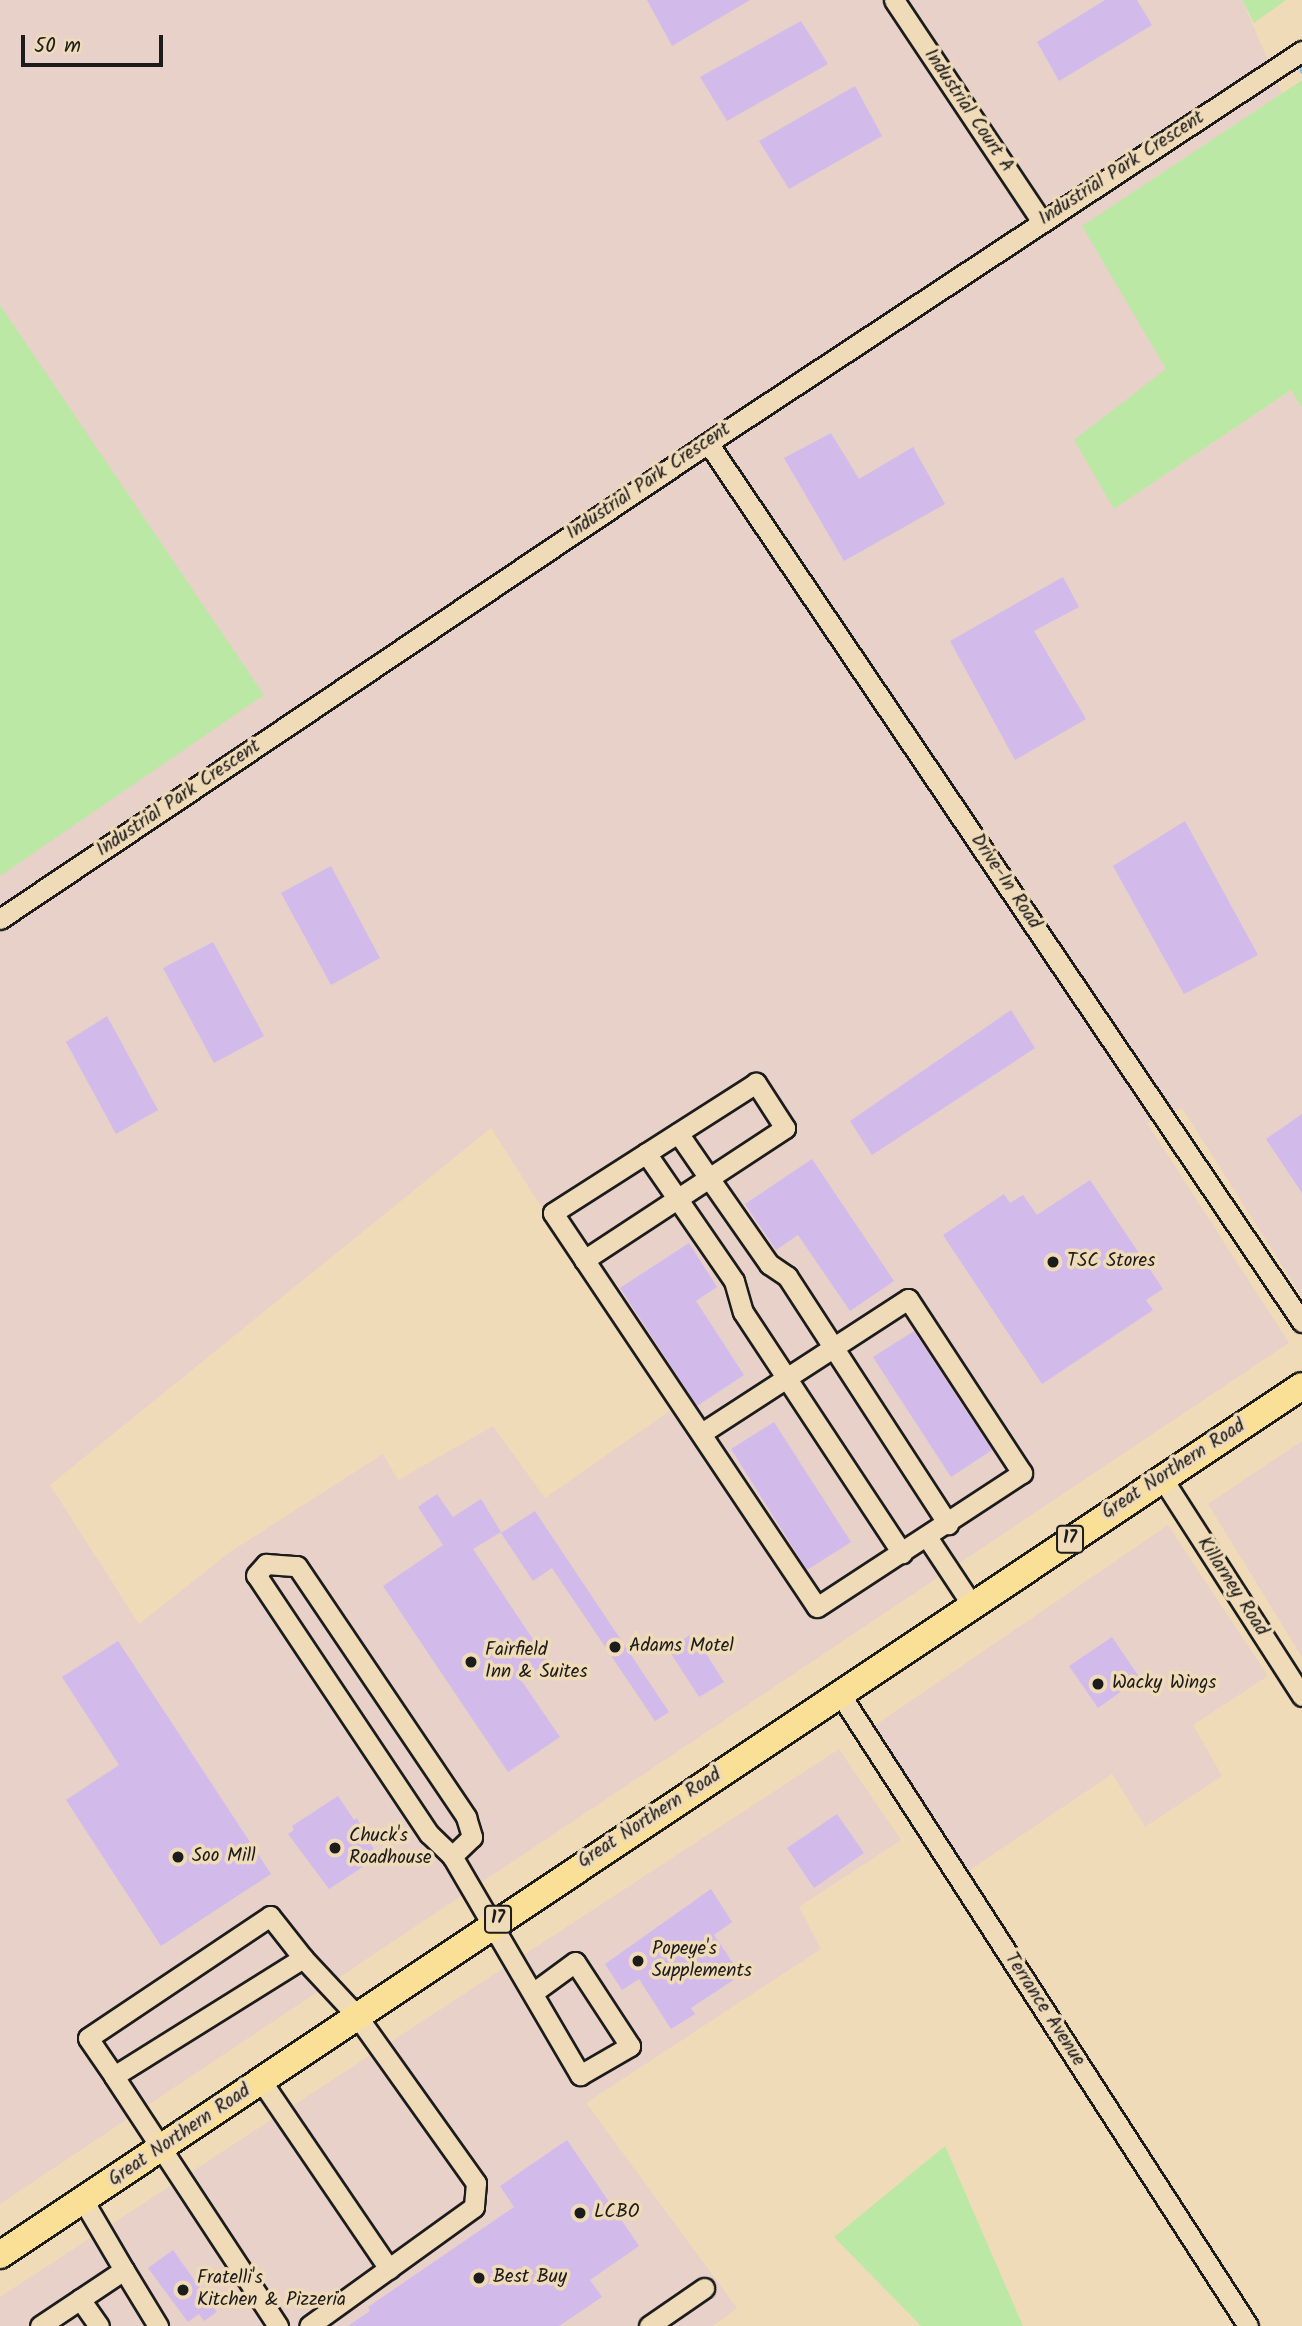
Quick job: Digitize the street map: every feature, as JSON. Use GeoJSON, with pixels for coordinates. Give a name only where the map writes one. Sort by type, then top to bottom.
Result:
{"type":"FeatureCollection","features":[{"type":"Feature","properties":{"kind":"highway","name":"Great Northern Road"},"geometry":{"type":"LineString","coordinates":[[0,2255],[161,2151],[494,1922],[1302,1386]]}},
{"type":"Feature","properties":{"kind":"street","name":"Industrial Court A"},"geometry":{"type":"LineString","coordinates":[[894,0],[1042,222]]}},
{"type":"Feature","properties":{"kind":"street","name":"Industrial Park Crescent"},"geometry":{"type":"LineString","coordinates":[[0,919],[708,443],[1302,51]]}},
{"type":"Feature","properties":{"kind":"street","name":"Drive-In Road"},"geometry":{"type":"LineString","coordinates":[[708,443],[1302,1322]]}},
{"type":"Feature","properties":{"kind":"street"},"geometry":{"type":"LineString","coordinates":[[584,1260],[785,1128],[756,1083],[553,1213],[584,1260],[702,1433],[817,1607],[948,1524],[1022,1473],[908,1300],[702,1433]]}},
{"type":"Feature","properties":{"kind":"street"},"geometry":{"type":"LineString","coordinates":[[678,1133],[769,1264],[787,1276],[948,1524]]}},
{"type":"Feature","properties":{"kind":"street"},"geometry":{"type":"LineString","coordinates":[[646,1153],[734,1281],[743,1312],[902,1553]]}},
{"type":"Feature","properties":{"kind":"street","name":"Killarney Road"},"geometry":{"type":"LineString","coordinates":[[1162,1478],[1302,1696]]}},
{"type":"Feature","properties":{"kind":"street"},"geometry":{"type":"LineString","coordinates":[[927,1537],[972,1605]]}},
{"type":"Feature","properties":{"kind":"street"},"geometry":{"type":"LineString","coordinates":[[452,1856],[472,1837],[466,1817],[297,1566],[267,1564],[256,1575],[429,1834],[452,1856],[494,1922],[580,2075],[630,2046],[575,1962],[534,1992]]}},
{"type":"Feature","properties":{"kind":"street","name":"Terrance Avenue"},"geometry":{"type":"LineString","coordinates":[[840,1694],[1248,2326]]}},
{"type":"Feature","properties":{"kind":"street"},"geometry":{"type":"LineString","coordinates":[[278,2326],[88,2038],[270,1916],[303,1958],[358,2016],[476,2183],[474,2207],[309,2326]]}},
{"type":"Feature","properties":{"kind":"street"},"geometry":{"type":"LineString","coordinates":[[114,2076],[303,1958]]}},
{"type":"Feature","properties":{"kind":"street"},"geometry":{"type":"LineString","coordinates":[[262,2082],[389,2269]]}},
{"type":"Feature","properties":{"kind":"street"},"geometry":{"type":"LineString","coordinates":[[83,2200],[158,2326]]}},
{"type":"Feature","properties":{"kind":"street"},"geometry":{"type":"LineString","coordinates":[[40,2326],[124,2270]]}},
{"type":"Feature","properties":{"kind":"street"},"geometry":{"type":"LineString","coordinates":[[649,2326],[704,2288]]}},
{"type":"Feature","properties":{"kind":"street"},"geometry":{"type":"LineString","coordinates":[[80,2299],[99,2326]]}},
{"type":"Feature","properties":{"kind":"shaded area"},"geometry":{"type":"Polygon","coordinates":[[[0,0],[1242,0],[1282,93],[1083,226],[1166,369],[1114,509],[1291,390],[1302,408],[1302,1297],[1182,1108],[1147,1123],[1289,1343],[0,2204],[0,0]],[[491,1128],[50,1485],[139,1624],[230,1552],[383,1454],[398,1480],[493,1426],[545,1498],[671,1410],[491,1128]]]}},
{"type":"Feature","properties":{"kind":"shaded area"},"geometry":{"type":"Polygon","coordinates":[[[1302,1441],[1302,1657],[1208,1504],[1302,1441]]]}},
{"type":"Feature","properties":{"kind":"shaded area"},"geometry":{"type":"Polygon","coordinates":[[[1168,1525],[1268,1676],[1193,1725],[1222,1776],[1145,1827],[1112,1774],[967,1872],[874,1726],[1168,1525]]]}},
{"type":"Feature","properties":{"kind":"shaded area"},"geometry":{"type":"Polygon","coordinates":[[[839,1749],[901,1840],[799,1907],[821,1949],[586,2103],[737,2308],[713,2326],[0,2326],[0,2297],[839,1749]]]}},
{"type":"Feature","properties":{"kind":"green space"},"geometry":{"type":"Polygon","coordinates":[[[1242,0],[1286,0],[1254,23],[1242,0]]]}},
{"type":"Feature","properties":{"kind":"green space"},"geometry":{"type":"Polygon","coordinates":[[[1302,80],[1302,408],[1291,390],[1114,509],[1074,440],[1166,369],[1082,226],[1302,80]]]}},
{"type":"Feature","properties":{"kind":"green space"},"geometry":{"type":"Polygon","coordinates":[[[0,305],[264,695],[0,876],[0,305]]]}},
{"type":"Feature","properties":{"kind":"green space"},"geometry":{"type":"Polygon","coordinates":[[[945,2146],[1023,2326],[921,2326],[834,2237],[945,2146]]]}},
{"type":"Feature","properties":{"kind":"building"},"geometry":{"type":"Polygon","coordinates":[[[647,0],[750,0],[672,46],[647,0]]]}},
{"type":"Feature","properties":{"kind":"building"},"geometry":{"type":"Polygon","coordinates":[[[1105,0],[1137,0],[1152,25],[1059,81],[1037,42],[1105,0]]]}},
{"type":"Feature","properties":{"kind":"building"},"geometry":{"type":"Polygon","coordinates":[[[801,21],[828,64],[727,121],[700,77],[801,21]]]}},
{"type":"Feature","properties":{"kind":"building"},"geometry":{"type":"Polygon","coordinates":[[[855,86],[882,136],[789,189],[759,141],[855,86]]]}},
{"type":"Feature","properties":{"kind":"building"},"geometry":{"type":"Polygon","coordinates":[[[831,433],[859,479],[913,447],[945,504],[844,561],[784,458],[831,433]]]}},
{"type":"Feature","properties":{"kind":"building"},"geometry":{"type":"Polygon","coordinates":[[[1063,577],[1079,607],[1034,631],[1086,719],[1015,760],[950,641],[1063,577]]]}},
{"type":"Feature","properties":{"kind":"building"},"geometry":{"type":"Polygon","coordinates":[[[1185,821],[1258,955],[1184,994],[1113,866],[1185,821]]]}},
{"type":"Feature","properties":{"kind":"building"},"geometry":{"type":"Polygon","coordinates":[[[331,866],[380,958],[331,985],[281,893],[331,866]]]}},
{"type":"Feature","properties":{"kind":"building"},"geometry":{"type":"Polygon","coordinates":[[[213,942],[264,1036],[214,1063],[163,968],[213,942]]]}},
{"type":"Feature","properties":{"kind":"building"},"geometry":{"type":"Polygon","coordinates":[[[1011,1010],[1035,1048],[872,1155],[850,1121],[1011,1010]]]}},
{"type":"Feature","properties":{"kind":"building"},"geometry":{"type":"Polygon","coordinates":[[[107,1016],[158,1110],[116,1134],[66,1042],[107,1016]]]}},
{"type":"Feature","properties":{"kind":"building"},"geometry":{"type":"Polygon","coordinates":[[[1302,1114],[1302,1193],[1266,1139],[1302,1114]]]}},
{"type":"Feature","properties":{"kind":"building"},"geometry":{"type":"Polygon","coordinates":[[[812,1159],[894,1281],[850,1311],[798,1235],[776,1250],[745,1204],[812,1159]]]}},
{"type":"Feature","properties":{"kind":"building","name":"TSC Stores"},"geometry":{"type":"Polygon","coordinates":[[[1090,1180],[1163,1289],[1146,1300],[1153,1310],[1042,1384],[943,1235],[1004,1194],[1010,1203],[1023,1195],[1037,1215],[1090,1180]]]}},
{"type":"Feature","properties":{"kind":"building"},"geometry":{"type":"Polygon","coordinates":[[[689,1243],[717,1287],[696,1301],[744,1375],[697,1406],[620,1288],[689,1243]]]}},
{"type":"Feature","properties":{"kind":"building"},"geometry":{"type":"Polygon","coordinates":[[[914,1331],[992,1450],[951,1477],[873,1357],[914,1331]]]}},
{"type":"Feature","properties":{"kind":"building"},"geometry":{"type":"Polygon","coordinates":[[[774,1422],[851,1542],[807,1570],[731,1449],[774,1422]]]}},
{"type":"Feature","properties":{"kind":"building","name":"Fairfield Inn & Suites"},"geometry":{"type":"Polygon","coordinates":[[[437,1494],[453,1517],[481,1499],[501,1532],[473,1549],[548,1662],[521,1680],[560,1737],[508,1772],[383,1586],[443,1545],[418,1507],[437,1494]]]}},
{"type":"Feature","properties":{"kind":"building","name":"Adams Motel"},"geometry":{"type":"Polygon","coordinates":[[[535,1511],[669,1712],[655,1721],[552,1568],[533,1581],[501,1533],[535,1511]]]}},
{"type":"Feature","properties":{"kind":"building"},"geometry":{"type":"Polygon","coordinates":[[[693,1633],[724,1682],[699,1697],[668,1649],[693,1633]]]}},
{"type":"Feature","properties":{"kind":"building"},"geometry":{"type":"Polygon","coordinates":[[[1112,1637],[1140,1678],[1098,1708],[1069,1666],[1112,1637]]]}},
{"type":"Feature","properties":{"kind":"building"},"geometry":{"type":"Polygon","coordinates":[[[118,1641],[271,1874],[161,1946],[66,1800],[119,1765],[62,1677],[118,1641]]]}},
{"type":"Feature","properties":{"kind":"building","name":"Chuck's Roadhouse"},"geometry":{"type":"Polygon","coordinates":[[[338,1796],[354,1820],[357,1818],[378,1857],[329,1889],[288,1834],[294,1830],[292,1826],[338,1796]]]}},
{"type":"Feature","properties":{"kind":"building"},"geometry":{"type":"Polygon","coordinates":[[[837,1814],[864,1853],[814,1888],[787,1848],[837,1814]]]}},
{"type":"Feature","properties":{"kind":"building"},"geometry":{"type":"Polygon","coordinates":[[[711,1889],[732,1922],[714,1935],[741,1975],[691,2008],[695,2014],[671,2029],[639,1979],[622,1990],[605,1964],[711,1889]]]}},
{"type":"Feature","properties":{"kind":"building"},"geometry":{"type":"Polygon","coordinates":[[[567,2140],[639,2246],[590,2280],[602,2297],[559,2326],[348,2326],[370,2311],[368,2307],[514,2207],[500,2186],[567,2140]]]}},
{"type":"Feature","properties":{"kind":"building","name":"Fratelli's Kitchen & Pizzeria"},"geometry":{"type":"Polygon","coordinates":[[[173,2250],[217,2312],[204,2321],[199,2314],[188,2322],[148,2268],[173,2250]]]}},
{"type":"Feature","properties":{"kind":"waterway"},"geometry":{"type":"LineString","coordinates":[[1300,57],[1302,71]]}},
{"type":"Feature","properties":{"kind":"place","name":"TSC Stores"},"geometry":{"type":"Point","coordinates":[1053,1262]}},
{"type":"Feature","properties":{"kind":"place","name":"Adams Motel"},"geometry":{"type":"Point","coordinates":[615,1647]}},
{"type":"Feature","properties":{"kind":"place","name":"Fairfield Inn & Suites"},"geometry":{"type":"Point","coordinates":[471,1662]}},
{"type":"Feature","properties":{"kind":"place","name":"Wacky Wings"},"geometry":{"type":"Point","coordinates":[1098,1684]}},
{"type":"Feature","properties":{"kind":"place","name":"Chuck's Roadhouse"},"geometry":{"type":"Point","coordinates":[335,1848]}},
{"type":"Feature","properties":{"kind":"place","name":"Soo Mill"},"geometry":{"type":"Point","coordinates":[178,1857]}},
{"type":"Feature","properties":{"kind":"place","name":"Popeye's Supplements"},"geometry":{"type":"Point","coordinates":[638,1961]}},
{"type":"Feature","properties":{"kind":"place","name":"LCBO"},"geometry":{"type":"Point","coordinates":[580,2213]}},
{"type":"Feature","properties":{"kind":"place","name":"Best Buy"},"geometry":{"type":"Point","coordinates":[479,2278]}},
{"type":"Feature","properties":{"kind":"place","name":"Fratelli's Kitchen & Pizzeria"},"geometry":{"type":"Point","coordinates":[183,2290]}}]}
